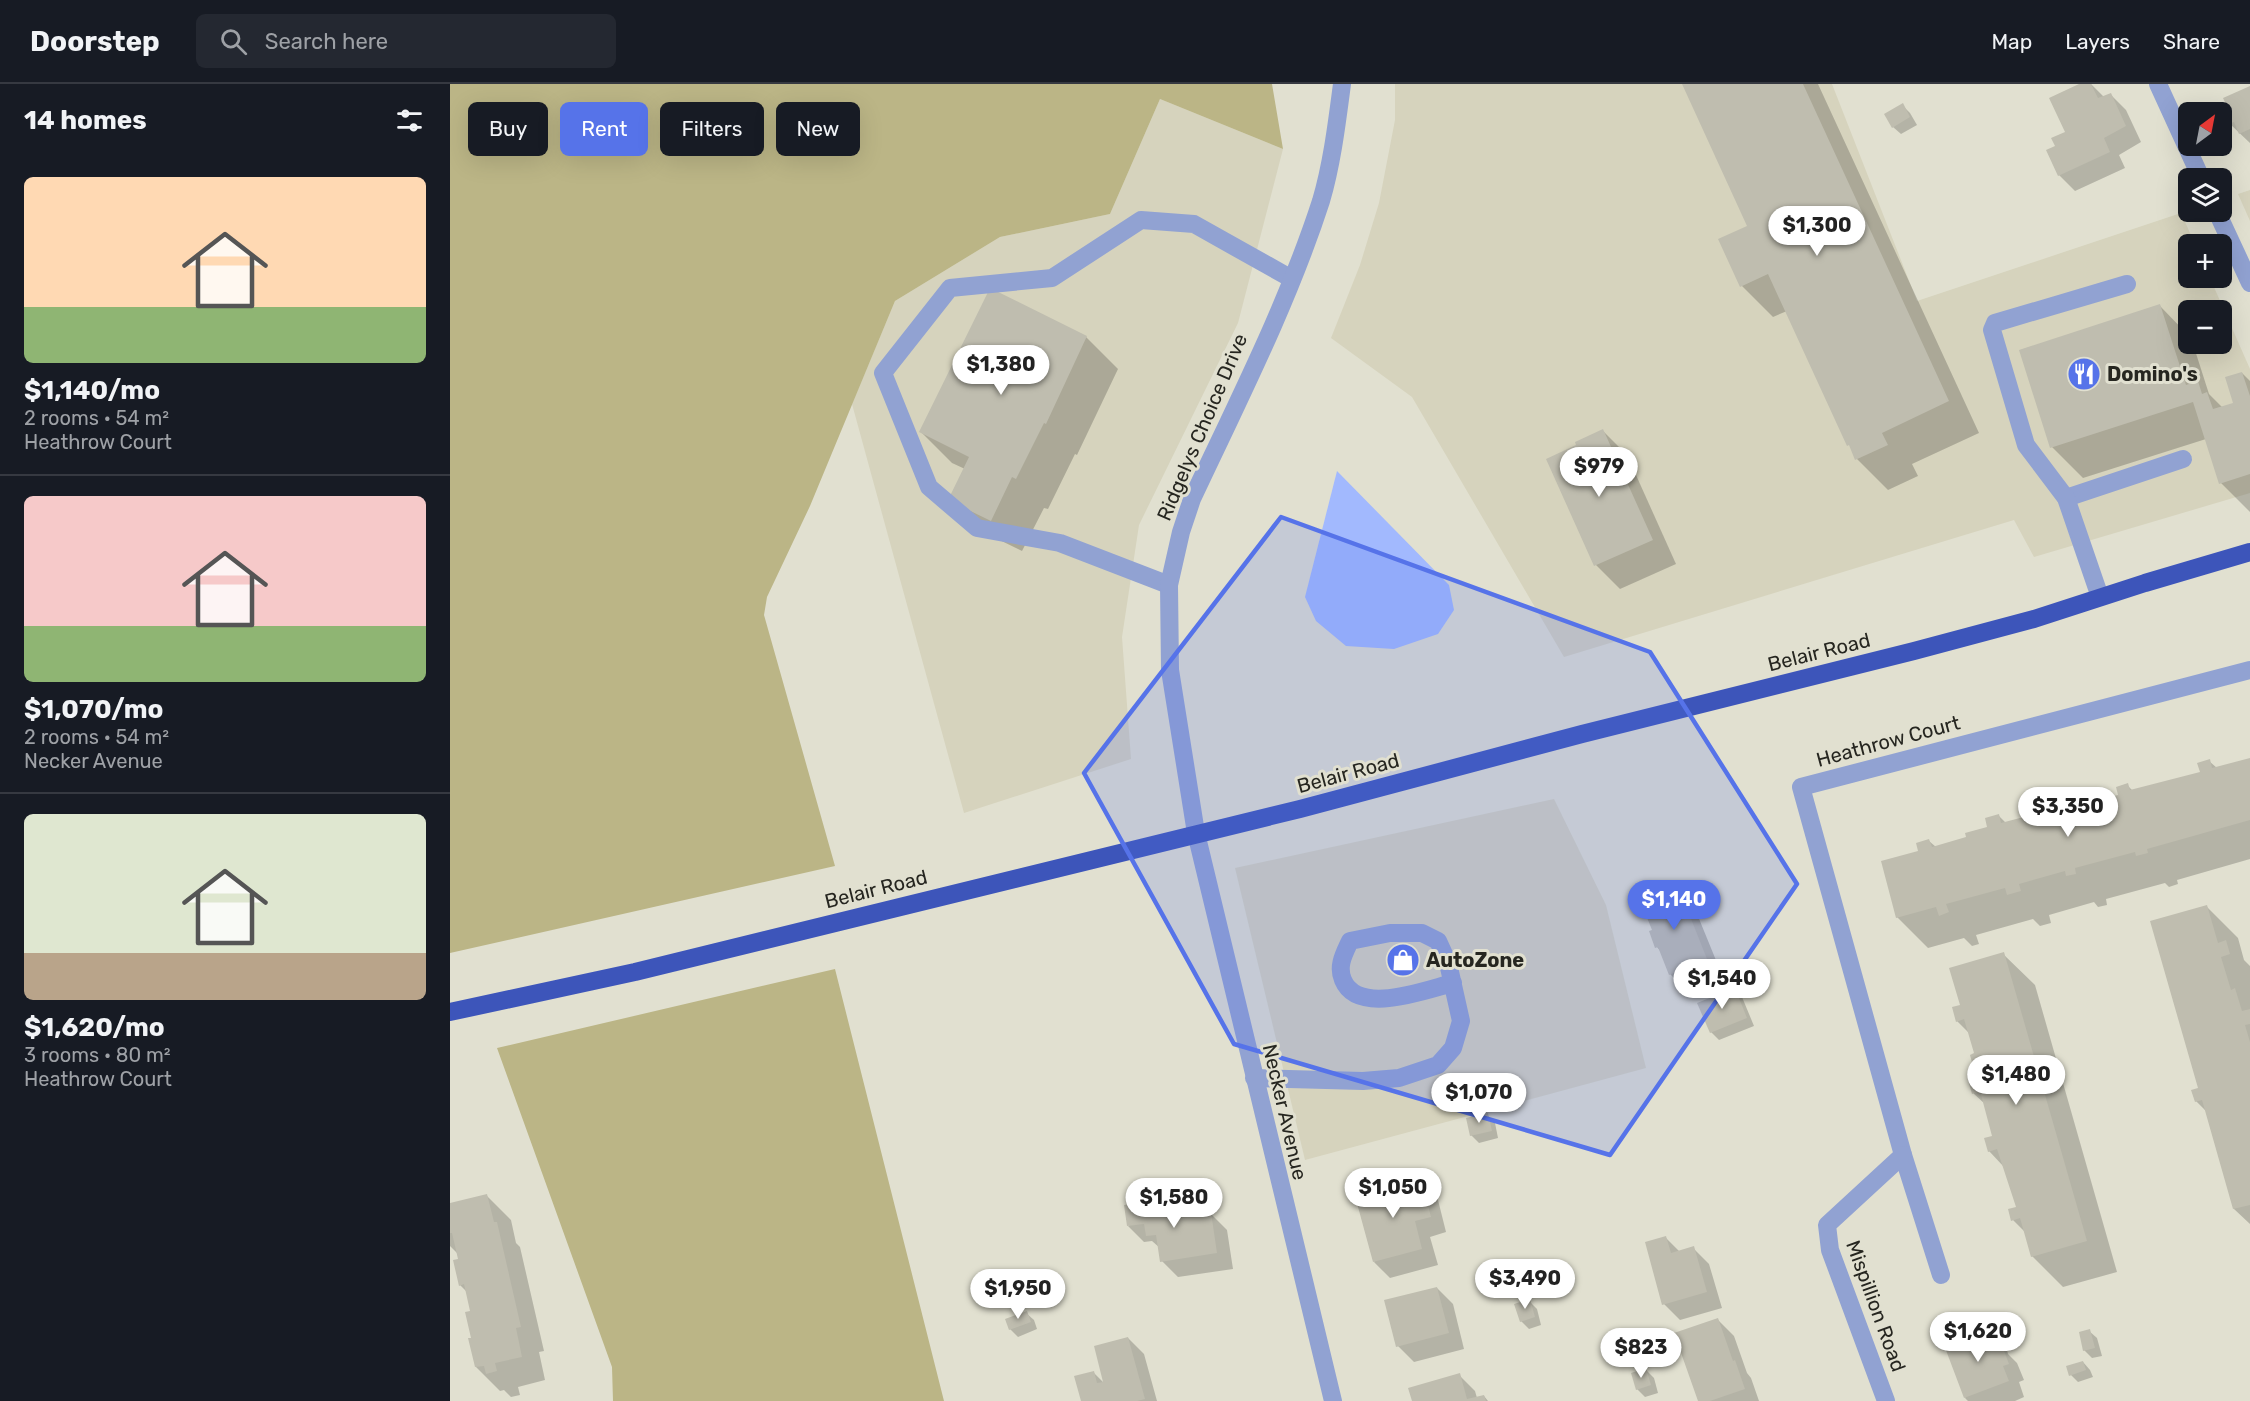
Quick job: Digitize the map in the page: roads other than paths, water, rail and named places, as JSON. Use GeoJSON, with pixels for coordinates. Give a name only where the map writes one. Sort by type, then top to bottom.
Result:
{"type":"FeatureCollection","features":[{"type":"Feature","properties":{"kind":"highway","name":"Belair Road"},"geometry":{"type":"LineString","coordinates":[[450,1012],[635,972],[1300,809],[1582,734],[2034,619],[2250,552]]}},
{"type":"Feature","properties":{"kind":"street","name":"Ridgelys Choice Drive"},"geometry":{"type":"LineString","coordinates":[[1196,833],[1170,670],[1169,585],[1180,532],[1192,499],[1292,279],[1321,199],[1342,84]]}},
{"type":"Feature","properties":{"kind":"street"},"geometry":{"type":"LineString","coordinates":[[2158,84],[2196,168]]}},
{"type":"Feature","properties":{"kind":"street"},"geometry":{"type":"LineString","coordinates":[[1169,585],[1060,543],[977,528],[929,487],[883,374],[950,288],[1052,278],[1141,220],[1194,224],[1292,279]]}},
{"type":"Feature","properties":{"kind":"street"},"geometry":{"type":"LineString","coordinates":[[2222,222],[2250,283]]}},
{"type":"Feature","properties":{"kind":"street"},"geometry":{"type":"LineString","coordinates":[[2100,597],[2066,498],[2026,445],[1992,330],[1995,323],[2127,284]]}},
{"type":"Feature","properties":{"kind":"street"},"geometry":{"type":"LineString","coordinates":[[2066,498],[2183,459]]}},
{"type":"Feature","properties":{"kind":"street","name":"Heathrow Court"},"geometry":{"type":"LineString","coordinates":[[1941,1275],[1903,1155],[1801,787],[2250,670]]}},
{"type":"Feature","properties":{"kind":"street","name":"Necker Avenue"},"geometry":{"type":"LineString","coordinates":[[1196,833],[1333,1401]]}},
{"type":"Feature","properties":{"kind":"street"},"geometry":{"type":"LineString","coordinates":[[1254,1077],[1363,1082],[1399,1078],[1438,1065],[1453,1048],[1461,1021],[1453,983],[1448,963],[1438,941],[1422,933],[1390,933],[1350,941],[1343,956],[1340,973],[1347,989],[1363,998],[1387,999],[1453,983]]}},
{"type":"Feature","properties":{"kind":"street","name":"Mispillion Road"},"geometry":{"type":"LineString","coordinates":[[1886,1401],[1830,1250],[1827,1225],[1903,1155]]}},
{"type":"Feature","properties":{"kind":"water"},"geometry":{"type":"Polygon","coordinates":[[[1337,471],[1449,585],[1454,610],[1438,634],[1394,649],[1346,646],[1316,621],[1305,597],[1337,471]]]}},
{"type":"Feature","properties":{"kind":"place","name":"Domino's"},"geometry":{"type":"Point","coordinates":[2084,374]}},
{"type":"Feature","properties":{"kind":"place","name":"AutoZone"},"geometry":{"type":"Point","coordinates":[1403,960]}}]}
